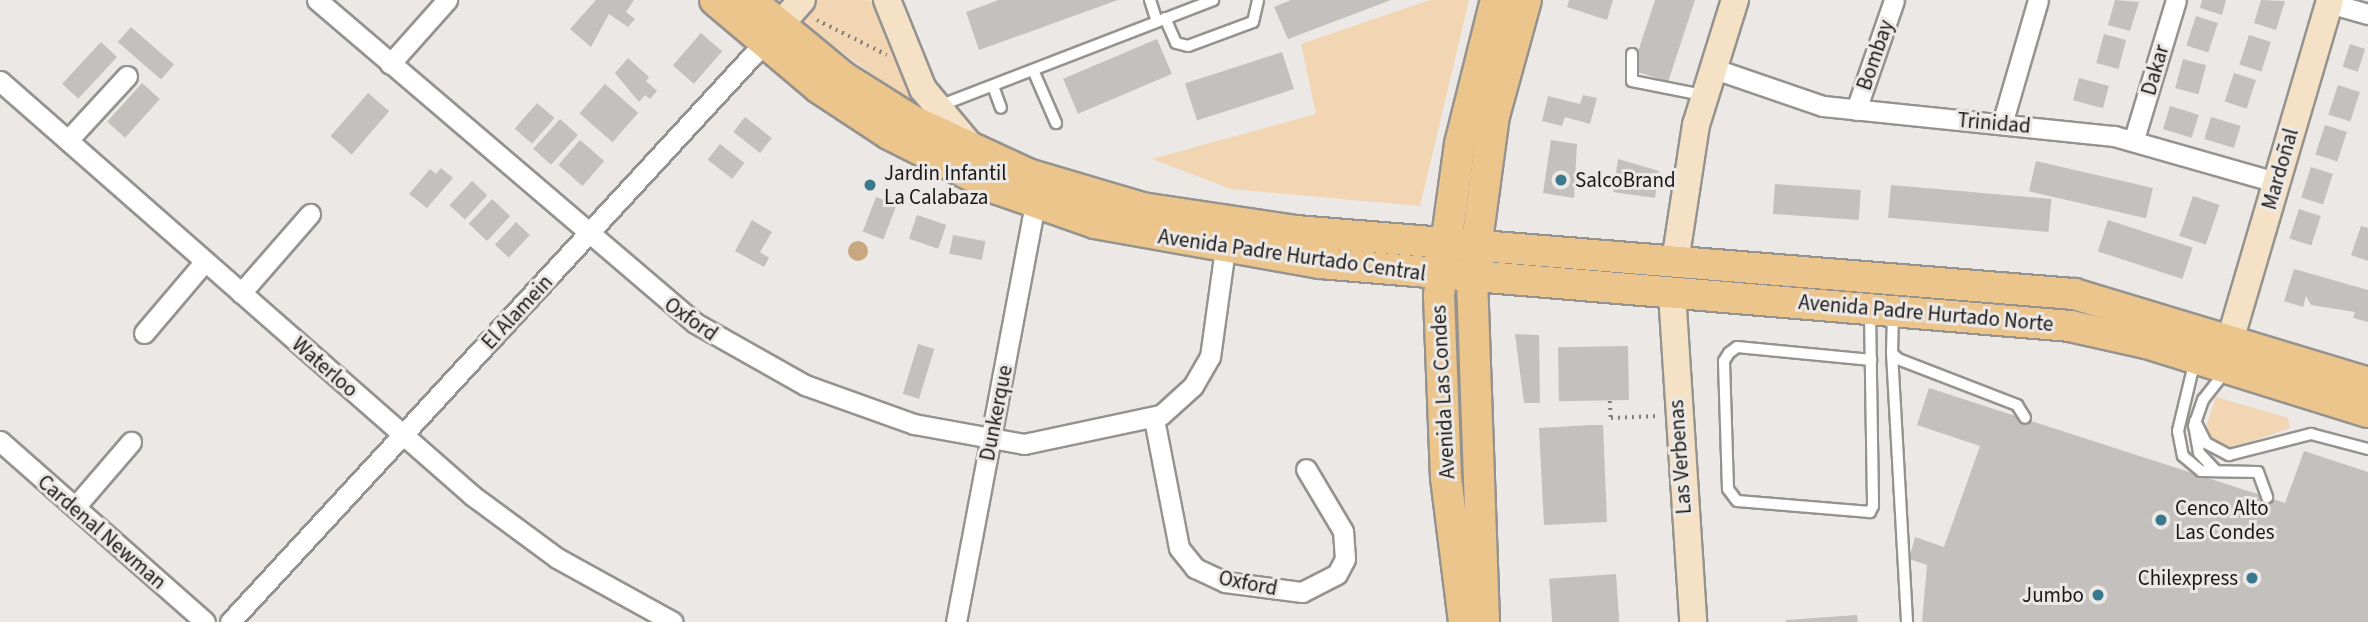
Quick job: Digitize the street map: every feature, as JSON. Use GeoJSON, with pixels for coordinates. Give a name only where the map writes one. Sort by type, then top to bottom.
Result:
{"type":"FeatureCollection","features":[{"type":"Feature","properties":{"kind":"main road","name":"Avenida Padre Hurtado Central"},"geometry":{"type":"LineString","coordinates":[[715,0],[878,101],[986,156],[1071,189],[1178,215],[1475,245]]}},
{"type":"Feature","properties":{"kind":"main road","name":"Avenida Padre Hurtado Central"},"geometry":{"type":"LineString","coordinates":[[750,0],[772,34],[889,134],[1035,204],[1224,249],[1472,278]]}},
{"type":"Feature","properties":{"kind":"main road","name":"Avenida Las Condes"},"geometry":{"type":"LineString","coordinates":[[1464,622],[1439,376],[1440,275],[1463,132],[1496,0]]}},
{"type":"Feature","properties":{"kind":"main road","name":"Avenida Las Condes"},"geometry":{"type":"LineString","coordinates":[[1484,622],[1472,278],[1494,116],[1526,0]]}},
{"type":"Feature","properties":{"kind":"main road","name":"Avenida Padre Hurtado Norte"},"geometry":{"type":"LineString","coordinates":[[1475,245],[1675,262],[1927,278],[2082,295],[2231,337],[2368,383]]}},
{"type":"Feature","properties":{"kind":"main road","name":"Avenida Padre Hurtado Norte"},"geometry":{"type":"LineString","coordinates":[[1472,278],[2070,326],[2196,358],[2368,412]]}},
{"type":"Feature","properties":{"kind":"main road"},"geometry":{"type":"LineString","coordinates":[[1882,309],[1927,278]]}},
{"type":"Feature","properties":{"kind":"street","name":"Oxford"},"geometry":{"type":"LineString","coordinates":[[317,0],[587,236],[695,323],[767,367],[877,413],[990,440],[1033,444],[1154,419],[1182,399],[1210,356],[1224,249]]}},
{"type":"Feature","properties":{"kind":"street"},"geometry":{"type":"LineString","coordinates":[[390,64],[447,0]]}},
{"type":"Feature","properties":{"kind":"street"},"geometry":{"type":"LineString","coordinates":[[887,0],[936,108],[986,156]]}},
{"type":"Feature","properties":{"kind":"street"},"geometry":{"type":"LineString","coordinates":[[1675,262],[1704,96],[1735,0]]}},
{"type":"Feature","properties":{"kind":"street","name":"Bombay"},"geometry":{"type":"LineString","coordinates":[[1856,110],[1894,0]]}},
{"type":"Feature","properties":{"kind":"street"},"geometry":{"type":"LineString","coordinates":[[2001,124],[2038,0]]}},
{"type":"Feature","properties":{"kind":"street","name":"Dakar"},"geometry":{"type":"LineString","coordinates":[[2134,139],[2176,0]]}},
{"type":"Feature","properties":{"kind":"street"},"geometry":{"type":"LineString","coordinates":[[2329,1],[2368,14]]}},
{"type":"Feature","properties":{"kind":"street","name":"Mardoñal"},"geometry":{"type":"LineString","coordinates":[[2231,337],[2329,1]]}},
{"type":"Feature","properties":{"kind":"street","name":"El Alamein"},"geometry":{"type":"LineString","coordinates":[[230,622],[772,34],[810,10]]}},
{"type":"Feature","properties":{"kind":"street","name":"Trinidad"},"geometry":{"type":"LineString","coordinates":[[1712,68],[1804,101],[1856,110],[2134,139],[2276,182]]}},
{"type":"Feature","properties":{"kind":"street"},"geometry":{"type":"LineString","coordinates":[[68,139],[127,76]]}},
{"type":"Feature","properties":{"kind":"street","name":"Waterloo"},"geometry":{"type":"LineString","coordinates":[[0,80],[403,435],[528,538],[673,622]]}},
{"type":"Feature","properties":{"kind":"street","name":"Dunkerque"},"geometry":{"type":"LineString","coordinates":[[956,622],[1035,204]]}},
{"type":"Feature","properties":{"kind":"street"},"geometry":{"type":"LineString","coordinates":[[241,293],[310,214]]}},
{"type":"Feature","properties":{"kind":"street"},"geometry":{"type":"LineString","coordinates":[[144,333],[205,261]]}},
{"type":"Feature","properties":{"kind":"street","name":"Las Verbenas"},"geometry":{"type":"LineString","coordinates":[[1672,293],[1677,415],[1693,622]]}},
{"type":"Feature","properties":{"kind":"street","name":"Oxford"},"geometry":{"type":"LineString","coordinates":[[1154,419],[1179,548],[1195,568],[1225,582],[1302,592],[1337,574],[1345,559],[1343,531],[1306,469]]}},
{"type":"Feature","properties":{"kind":"street","name":"Cardenal Newman"},"geometry":{"type":"LineString","coordinates":[[0,441],[205,622]]}},
{"type":"Feature","properties":{"kind":"street"},"geometry":{"type":"LineString","coordinates":[[75,507],[131,442]]}},
{"type":"Feature","properties":{"kind":"lane"},"geometry":{"type":"LineString","coordinates":[[1150,0],[1176,43],[1188,46],[1253,22],[1258,0]]}},
{"type":"Feature","properties":{"kind":"lane"},"geometry":{"type":"LineString","coordinates":[[936,108],[1213,0]]}},
{"type":"Feature","properties":{"kind":"lane"},"geometry":{"type":"LineString","coordinates":[[1632,54],[1632,81],[1704,96]]}},
{"type":"Feature","properties":{"kind":"lane"},"geometry":{"type":"LineString","coordinates":[[1033,70],[1056,123]]}},
{"type":"Feature","properties":{"kind":"lane"},"geometry":{"type":"LineString","coordinates":[[993,86],[1002,108]]}},
{"type":"Feature","properties":{"kind":"lane"},"geometry":{"type":"LineString","coordinates":[[1882,309],[1892,353],[1907,622]]}},
{"type":"Feature","properties":{"kind":"lane"},"geometry":{"type":"LineString","coordinates":[[1871,360],[1737,347],[1729,353],[1724,361],[1728,489],[1737,501],[1870,512],[1871,360],[1882,309]]}},
{"type":"Feature","properties":{"kind":"lane"},"geometry":{"type":"LineString","coordinates":[[2187,324],[2196,358],[2179,443],[2192,466],[2223,474],[2259,472],[2267,497]]}},
{"type":"Feature","properties":{"kind":"lane"},"geometry":{"type":"LineString","coordinates":[[1892,353],[1916,369],[2017,405],[2025,418]]}},
{"type":"Feature","properties":{"kind":"lane"},"geometry":{"type":"LineString","coordinates":[[2223,474],[2199,453],[2195,421],[2229,368]]}},
{"type":"Feature","properties":{"kind":"lane"},"geometry":{"type":"LineString","coordinates":[[2195,421],[2206,443],[2229,455],[2311,434],[2368,449]]}},
{"type":"Feature","properties":{"kind":"path"},"geometry":{"type":"LineString","coordinates":[[810,10],[890,55]]}},
{"type":"Feature","properties":{"kind":"path"},"geometry":{"type":"LineString","coordinates":[[1610,401],[1611,418],[1677,415]]}},
{"type":"Feature","properties":{"kind":"shaded area"},"geometry":{"type":"Polygon","coordinates":[[[815,0],[870,0],[889,18],[919,108],[799,21],[815,0]]]}},
{"type":"Feature","properties":{"kind":"shaded area"},"geometry":{"type":"Polygon","coordinates":[[[1430,0],[1469,0],[1420,206],[1231,189],[1152,159],[1316,114],[1301,44],[1430,0]]]}},
{"type":"Feature","properties":{"kind":"shaded area"},"geometry":{"type":"Polygon","coordinates":[[[854,241],[862,241],[868,251],[862,261],[854,261],[848,255],[848,247],[854,241]]]}},
{"type":"Feature","properties":{"kind":"shaded area"},"geometry":{"type":"Polygon","coordinates":[[[2216,397],[2288,418],[2290,428],[2229,449],[2212,439],[2206,427],[2216,397]]]}},
{"type":"Feature","properties":{"kind":"building"},"geometry":{"type":"Polygon","coordinates":[[[596,0],[634,0],[626,12],[635,19],[628,27],[609,14],[591,47],[570,29],[596,0]]]}},
{"type":"Feature","properties":{"kind":"building"},"geometry":{"type":"Polygon","coordinates":[[[999,0],[1118,0],[979,50],[966,12],[999,0]]]}},
{"type":"Feature","properties":{"kind":"building"},"geometry":{"type":"Polygon","coordinates":[[[1291,0],[1391,0],[1288,39],[1274,7],[1291,0]]]}},
{"type":"Feature","properties":{"kind":"building"},"geometry":{"type":"Polygon","coordinates":[[[1569,0],[1613,0],[1607,20],[1567,7],[1569,0]]]}},
{"type":"Feature","properties":{"kind":"building"},"geometry":{"type":"Polygon","coordinates":[[[1655,0],[1695,0],[1668,82],[1632,70],[1655,0]]]}},
{"type":"Feature","properties":{"kind":"building"},"geometry":{"type":"Polygon","coordinates":[[[2115,0],[2139,2],[2130,31],[2108,25],[2115,0]]]}},
{"type":"Feature","properties":{"kind":"building"},"geometry":{"type":"Polygon","coordinates":[[[2202,0],[2226,0],[2222,15],[2200,8],[2202,0]]]}},
{"type":"Feature","properties":{"kind":"building"},"geometry":{"type":"Polygon","coordinates":[[[2261,0],[2285,1],[2276,30],[2254,23],[2261,0]]]}},
{"type":"Feature","properties":{"kind":"building"},"geometry":{"type":"Polygon","coordinates":[[[2196,16],[2218,23],[2208,53],[2186,45],[2196,16]]]}},
{"type":"Feature","properties":{"kind":"building"},"geometry":{"type":"Polygon","coordinates":[[[131,27],[174,64],[161,79],[118,42],[131,27]]]}},
{"type":"Feature","properties":{"kind":"building"},"geometry":{"type":"Polygon","coordinates":[[[701,33],[722,51],[694,84],[673,65],[701,33]]]}},
{"type":"Feature","properties":{"kind":"building"},"geometry":{"type":"Polygon","coordinates":[[[2104,34],[2126,40],[2118,69],[2096,63],[2104,34]]]}},
{"type":"Feature","properties":{"kind":"building"},"geometry":{"type":"Polygon","coordinates":[[[2249,35],[2271,42],[2261,72],[2239,64],[2249,35]]]}},
{"type":"Feature","properties":{"kind":"building"},"geometry":{"type":"Polygon","coordinates":[[[1157,39],[1172,74],[1078,114],[1063,79],[1157,39]]]}},
{"type":"Feature","properties":{"kind":"building"},"geometry":{"type":"Polygon","coordinates":[[[101,42],[117,57],[78,99],[62,84],[101,42]]]}},
{"type":"Feature","properties":{"kind":"building"},"geometry":{"type":"Polygon","coordinates":[[[2350,44],[2365,49],[2358,72],[2343,67],[2350,44]]]}},
{"type":"Feature","properties":{"kind":"building"},"geometry":{"type":"Polygon","coordinates":[[[1282,52],[1294,89],[1197,121],[1185,84],[1282,52]]]}},
{"type":"Feature","properties":{"kind":"building"},"geometry":{"type":"Polygon","coordinates":[[[628,58],[649,77],[646,81],[657,91],[650,99],[645,95],[639,102],[615,73],[628,58]]]}},
{"type":"Feature","properties":{"kind":"building"},"geometry":{"type":"Polygon","coordinates":[[[2183,59],[2206,65],[2198,94],[2175,88],[2183,59]]]}},
{"type":"Feature","properties":{"kind":"building"},"geometry":{"type":"Polygon","coordinates":[[[2234,73],[2256,80],[2247,109],[2225,102],[2234,73]]]}},
{"type":"Feature","properties":{"kind":"building"},"geometry":{"type":"Polygon","coordinates":[[[2079,78],[2109,86],[2103,108],[2073,100],[2079,78]]]}},
{"type":"Feature","properties":{"kind":"building"},"geometry":{"type":"Polygon","coordinates":[[[142,83],[160,99],[125,138],[107,122],[142,83]]]}},
{"type":"Feature","properties":{"kind":"building"},"geometry":{"type":"Polygon","coordinates":[[[605,84],[638,113],[613,142],[579,113],[605,84]]]}},
{"type":"Feature","properties":{"kind":"building"},"geometry":{"type":"Polygon","coordinates":[[[2338,85],[2360,92],[2350,122],[2328,114],[2338,85]]]}},
{"type":"Feature","properties":{"kind":"building"},"geometry":{"type":"Polygon","coordinates":[[[368,93],[389,111],[352,154],[331,136],[368,93]]]}},
{"type":"Feature","properties":{"kind":"building"},"geometry":{"type":"Polygon","coordinates":[[[1583,95],[1597,98],[1590,124],[1565,117],[1562,126],[1542,121],[1548,96],[1580,104],[1583,95]]]}},
{"type":"Feature","properties":{"kind":"building"},"geometry":{"type":"Polygon","coordinates":[[[537,103],[554,118],[532,144],[515,129],[537,103]]]}},
{"type":"Feature","properties":{"kind":"building"},"geometry":{"type":"Polygon","coordinates":[[[2170,106],[2199,115],[2192,138],[2163,129],[2170,106]]]}},
{"type":"Feature","properties":{"kind":"building"},"geometry":{"type":"Polygon","coordinates":[[[745,117],[772,138],[760,153],[733,132],[745,117]]]}},
{"type":"Feature","properties":{"kind":"building"},"geometry":{"type":"Polygon","coordinates":[[[2211,117],[2241,126],[2234,148],[2204,139],[2211,117]]]}},
{"type":"Feature","properties":{"kind":"building"},"geometry":{"type":"Polygon","coordinates":[[[560,119],[578,135],[551,165],[533,149],[560,119]]]}},
{"type":"Feature","properties":{"kind":"building"},"geometry":{"type":"Polygon","coordinates":[[[2325,125],[2347,132],[2337,162],[2315,154],[2325,125]]]}},
{"type":"Feature","properties":{"kind":"building"},"geometry":{"type":"Polygon","coordinates":[[[580,140],[604,161],[583,186],[558,165],[580,140]]]}},
{"type":"Feature","properties":{"kind":"building","name":"SalcoBrand"},"geometry":{"type":"Polygon","coordinates":[[[1551,140],[1577,144],[1574,198],[1543,193],[1551,140]]]}},
{"type":"Feature","properties":{"kind":"building"},"geometry":{"type":"Polygon","coordinates":[[[720,144],[744,163],[732,179],[708,160],[720,144]]]}},
{"type":"Feature","properties":{"kind":"building"},"geometry":{"type":"Polygon","coordinates":[[[1618,159],[1659,171],[1655,198],[1613,192],[1618,159]]]}},
{"type":"Feature","properties":{"kind":"building"},"geometry":{"type":"Polygon","coordinates":[[[2036,161],[2153,188],[2146,218],[2029,191],[2036,161]]]}},
{"type":"Feature","properties":{"kind":"building"},"geometry":{"type":"Polygon","coordinates":[[[2311,167],[2333,174],[2323,205],[2301,197],[2311,167]]]}},
{"type":"Feature","properties":{"kind":"building"},"geometry":{"type":"Polygon","coordinates":[[[441,168],[453,178],[427,208],[409,194],[430,169],[436,174],[441,168]]]}},
{"type":"Feature","properties":{"kind":"building"},"geometry":{"type":"Polygon","coordinates":[[[472,181],[487,195],[465,219],[449,205],[472,181]]]}},
{"type":"Feature","properties":{"kind":"building"},"geometry":{"type":"Polygon","coordinates":[[[1775,184],[1861,190],[1859,220],[1773,214],[1775,184]]]}},
{"type":"Feature","properties":{"kind":"building"},"geometry":{"type":"Polygon","coordinates":[[[1891,185],[2051,199],[2049,232],[1888,218],[1891,185]]]}},
{"type":"Feature","properties":{"kind":"building"},"geometry":{"type":"Polygon","coordinates":[[[2193,196],[2219,205],[2206,245],[2179,236],[2193,196]]]}},
{"type":"Feature","properties":{"kind":"building"},"geometry":{"type":"Polygon","coordinates":[[[876,197],[897,205],[883,239],[863,232],[876,197]]]}},
{"type":"Feature","properties":{"kind":"building"},"geometry":{"type":"Polygon","coordinates":[[[492,199],[510,216],[487,241],[469,224],[492,199]]]}},
{"type":"Feature","properties":{"kind":"building"},"geometry":{"type":"Polygon","coordinates":[[[2299,209],[2321,216],[2311,246],[2289,238],[2299,209]]]}},
{"type":"Feature","properties":{"kind":"building"},"geometry":{"type":"Polygon","coordinates":[[[917,215],[946,225],[938,249],[909,239],[917,215]]]}},
{"type":"Feature","properties":{"kind":"building"},"geometry":{"type":"Polygon","coordinates":[[[752,220],[772,232],[760,252],[769,258],[764,267],[735,251],[752,220]]]}},
{"type":"Feature","properties":{"kind":"building"},"geometry":{"type":"Polygon","coordinates":[[[2108,220],[2193,248],[2182,279],[2098,251],[2108,220]]]}},
{"type":"Feature","properties":{"kind":"building"},"geometry":{"type":"Polygon","coordinates":[[[516,222],[530,235],[509,258],[495,245],[516,222]]]}},
{"type":"Feature","properties":{"kind":"building"},"geometry":{"type":"Polygon","coordinates":[[[2361,226],[2368,228],[2368,261],[2351,255],[2361,226]]]}},
{"type":"Feature","properties":{"kind":"building"},"geometry":{"type":"Polygon","coordinates":[[[953,235],[985,241],[982,260],[949,254],[953,235]]]}},
{"type":"Feature","properties":{"kind":"building"},"geometry":{"type":"Polygon","coordinates":[[[2294,269],[2368,290],[2368,322],[2353,318],[2355,312],[2311,305],[2306,296],[2303,307],[2284,301],[2294,269]]]}},
{"type":"Feature","properties":{"kind":"building"},"geometry":{"type":"Polygon","coordinates":[[[1515,334],[1539,335],[1540,403],[1524,403],[1515,334]]]}},
{"type":"Feature","properties":{"kind":"building"},"geometry":{"type":"Polygon","coordinates":[[[918,344],[934,349],[919,399],[903,394],[918,344]]]}},
{"type":"Feature","properties":{"kind":"building"},"geometry":{"type":"Polygon","coordinates":[[[1628,346],[1629,400],[1559,401],[1558,347],[1628,346]]]}},
{"type":"Feature","properties":{"kind":"building","name":"Cenco Alto Las Condes"},"geometry":{"type":"Polygon","coordinates":[[[1929,388],[2285,503],[2304,451],[2368,472],[2368,622],[1922,622],[1927,565],[1909,559],[1915,537],[1944,547],[1980,446],[1917,425],[1929,388]]]}},
{"type":"Feature","properties":{"kind":"building"},"geometry":{"type":"Polygon","coordinates":[[[1603,425],[1607,522],[1544,525],[1539,428],[1603,425]]]}},
{"type":"Feature","properties":{"kind":"building"},"geometry":{"type":"Polygon","coordinates":[[[1616,574],[1619,622],[1552,622],[1549,579],[1616,574]]]}},
{"type":"Feature","properties":{"kind":"building"},"geometry":{"type":"Polygon","coordinates":[[[1857,615],[1858,622],[1786,622],[1786,620],[1857,615]]]}},
{"type":"Feature","properties":{"kind":"place","name":"SalcoBrand"},"geometry":{"type":"Point","coordinates":[1561,180]}},
{"type":"Feature","properties":{"kind":"place","name":"Jardin Infantil La Calabaza"},"geometry":{"type":"Point","coordinates":[870,185]}},
{"type":"Feature","properties":{"kind":"place","name":"Cenco Alto Las Condes"},"geometry":{"type":"Point","coordinates":[2161,520]}},
{"type":"Feature","properties":{"kind":"place","name":"Chilexpress"},"geometry":{"type":"Point","coordinates":[2252,578]}},
{"type":"Feature","properties":{"kind":"place","name":"Jumbo"},"geometry":{"type":"Point","coordinates":[2098,595]}}]}
